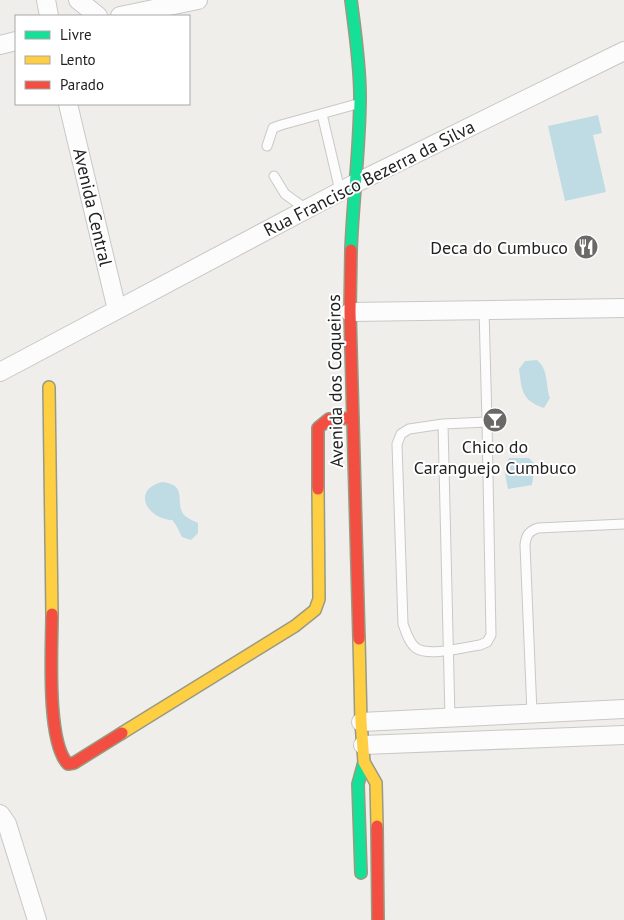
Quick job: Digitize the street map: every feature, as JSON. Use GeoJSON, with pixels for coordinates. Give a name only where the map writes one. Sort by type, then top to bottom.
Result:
{"type":"FeatureCollection","features":[{"type":"Feature","properties":{"kind":"main road","name":"Avenida dos Coqueiros"},"geometry":{"type":"LineString","coordinates":[[351,0],[358,52],[359,104],[348,187],[352,221],[350,312],[363,754],[358,784],[361,881]]}},
{"type":"Feature","properties":{"kind":"main road"},"geometry":{"type":"LineString","coordinates":[[49,387],[53,698],[55,730],[60,752],[68,764],[74,763],[295,626],[315,610],[319,599],[318,428],[323,421],[329,418],[353,418]]}},
{"type":"Feature","properties":{"kind":"main road","name":"Avenida dos Coqueiros"},"geometry":{"type":"LineString","coordinates":[[363,754],[376,784],[378,920]]}},
{"type":"Feature","properties":{"kind":"street"},"geometry":{"type":"LineString","coordinates":[[46,0],[49,15]]}},
{"type":"Feature","properties":{"kind":"street"},"geometry":{"type":"LineString","coordinates":[[78,0],[97,15]]}},
{"type":"Feature","properties":{"kind":"street"},"geometry":{"type":"LineString","coordinates":[[125,15],[198,0]]}},
{"type":"Feature","properties":{"kind":"street"},"geometry":{"type":"LineString","coordinates":[[0,45],[15,41]]}},
{"type":"Feature","properties":{"kind":"street","name":"Rua Francisco Bezerra da Silva"},"geometry":{"type":"LineString","coordinates":[[0,372],[348,187],[624,51]]}},
{"type":"Feature","properties":{"kind":"street","name":"Avenida Central"},"geometry":{"type":"LineString","coordinates":[[68,105],[117,310]]}},
{"type":"Feature","properties":{"kind":"street"},"geometry":{"type":"LineString","coordinates":[[350,312],[624,308]]}},
{"type":"Feature","properties":{"kind":"street"},"geometry":{"type":"LineString","coordinates":[[362,722],[624,709]]}},
{"type":"Feature","properties":{"kind":"street"},"geometry":{"type":"LineString","coordinates":[[532,713],[535,738]]}},
{"type":"Feature","properties":{"kind":"street"},"geometry":{"type":"LineString","coordinates":[[363,754],[535,738],[624,735]]}},
{"type":"Feature","properties":{"kind":"street"},"geometry":{"type":"LineString","coordinates":[[0,814],[7,824],[37,920]]}},
{"type":"Feature","properties":{"kind":"lane"},"geometry":{"type":"LineString","coordinates":[[267,146],[273,128],[359,104]]}},
{"type":"Feature","properties":{"kind":"lane"},"geometry":{"type":"LineString","coordinates":[[322,114],[348,187]]}},
{"type":"Feature","properties":{"kind":"lane"},"geometry":{"type":"LineString","coordinates":[[274,176],[285,194],[306,209]]}},
{"type":"Feature","properties":{"kind":"lane"},"geometry":{"type":"LineString","coordinates":[[484,310],[487,422],[491,635],[487,642],[480,645],[425,652],[415,648],[407,636],[403,624],[397,444],[401,434],[408,429],[443,424],[487,422]]}},
{"type":"Feature","properties":{"kind":"lane"},"geometry":{"type":"LineString","coordinates":[[443,424],[450,718]]}},
{"type":"Feature","properties":{"kind":"lane"},"geometry":{"type":"LineString","coordinates":[[532,713],[526,537],[538,528],[624,524]]}},
{"type":"Feature","properties":{"kind":"water"},"geometry":{"type":"Polygon","coordinates":[[[598,115],[602,133],[593,135],[606,192],[565,201],[548,126],[598,115]]]}},
{"type":"Feature","properties":{"kind":"water"},"geometry":{"type":"Polygon","coordinates":[[[537,360],[545,373],[550,398],[544,408],[527,398],[522,388],[520,376],[519,369],[525,361],[537,360]]]}},
{"type":"Feature","properties":{"kind":"water"},"geometry":{"type":"Polygon","coordinates":[[[509,458],[529,458],[535,464],[532,485],[508,489],[504,469],[509,458]]]}},
{"type":"Feature","properties":{"kind":"water"},"geometry":{"type":"Polygon","coordinates":[[[162,482],[170,484],[178,490],[181,510],[184,515],[198,523],[198,533],[191,540],[182,537],[172,520],[156,515],[146,504],[145,497],[147,491],[162,482]]]}},
{"type":"Feature","properties":{"kind":"traffic: fast"},"geometry":{"type":"LineString","coordinates":[[351,0],[360,96],[351,250]]}},
{"type":"Feature","properties":{"kind":"traffic: fast"},"geometry":{"type":"LineString","coordinates":[[361,873],[358,784],[364,762]]}},
{"type":"Feature","properties":{"kind":"traffic: slow"},"geometry":{"type":"LineString","coordinates":[[49,387],[52,614]]}},
{"type":"Feature","properties":{"kind":"traffic: slow"},"geometry":{"type":"LineString","coordinates":[[122,733],[295,626],[315,610],[319,599],[318,489]]}},
{"type":"Feature","properties":{"kind":"traffic: slow"},"geometry":{"type":"LineString","coordinates":[[359,639],[364,762],[376,783],[377,826]]}},
{"type":"Feature","properties":{"kind":"traffic: jam"},"geometry":{"type":"LineString","coordinates":[[351,250],[350,312],[359,639]]}},
{"type":"Feature","properties":{"kind":"traffic: jam"},"geometry":{"type":"LineString","coordinates":[[318,489],[318,428],[329,419],[353,418]]}},
{"type":"Feature","properties":{"kind":"traffic: jam"},"geometry":{"type":"LineString","coordinates":[[52,614],[51,670],[53,716],[61,753],[68,764],[74,763],[122,733]]}},
{"type":"Feature","properties":{"kind":"traffic: jam"},"geometry":{"type":"LineString","coordinates":[[377,826],[378,920]]}},
{"type":"Feature","properties":{"kind":"place","name":"Deca do Cumbuco"},"geometry":{"type":"Point","coordinates":[586,247]}},
{"type":"Feature","properties":{"kind":"place","name":"Chico do Caranguejo Cumbuco"},"geometry":{"type":"Point","coordinates":[495,420]}}]}
